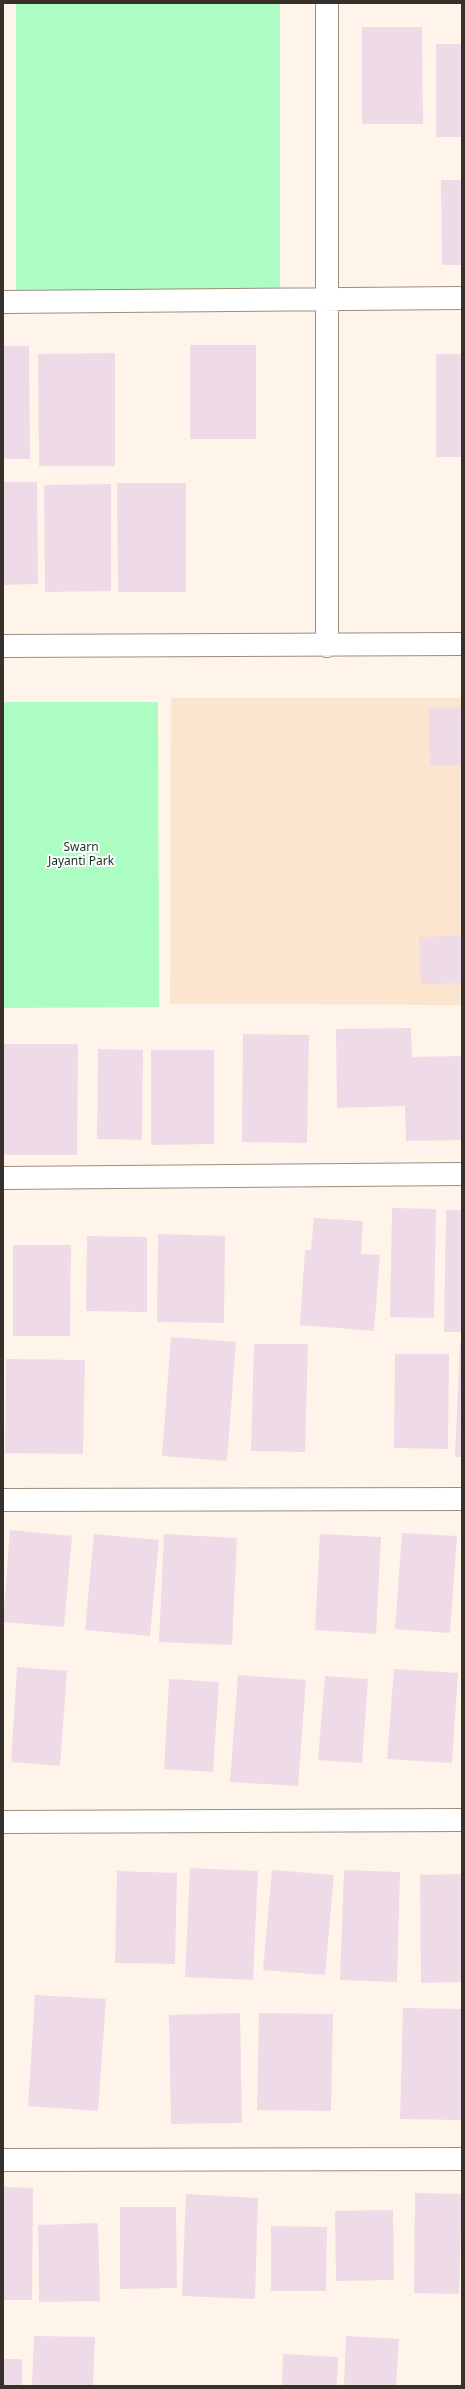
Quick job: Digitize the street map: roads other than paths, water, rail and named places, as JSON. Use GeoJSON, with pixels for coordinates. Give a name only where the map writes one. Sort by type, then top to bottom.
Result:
{"type":"FeatureCollection","features":[{"type":"Feature","properties":{"kind":"street"},"geometry":{"type":"LineString","coordinates":[[327,3],[327,646]]}},
{"type":"Feature","properties":{"kind":"street"},"geometry":{"type":"LineString","coordinates":[[3,302],[462,298]]}},
{"type":"Feature","properties":{"kind":"street"},"geometry":{"type":"LineString","coordinates":[[3,646],[327,646],[462,644]]}},
{"type":"Feature","properties":{"kind":"street"},"geometry":{"type":"LineString","coordinates":[[3,1178],[462,1174]]}},
{"type":"Feature","properties":{"kind":"street"},"geometry":{"type":"LineString","coordinates":[[3,1500],[462,1499]]}},
{"type":"Feature","properties":{"kind":"street"},"geometry":{"type":"LineString","coordinates":[[3,1822],[462,1820]]}},
{"type":"Feature","properties":{"kind":"street"},"geometry":{"type":"LineString","coordinates":[[3,2160],[462,2159]]}},
{"type":"Feature","properties":{"kind":"park label","name":"Swarn Jayanti Park"},"geometry":{"type":"Point","coordinates":[81,855]}}]}
